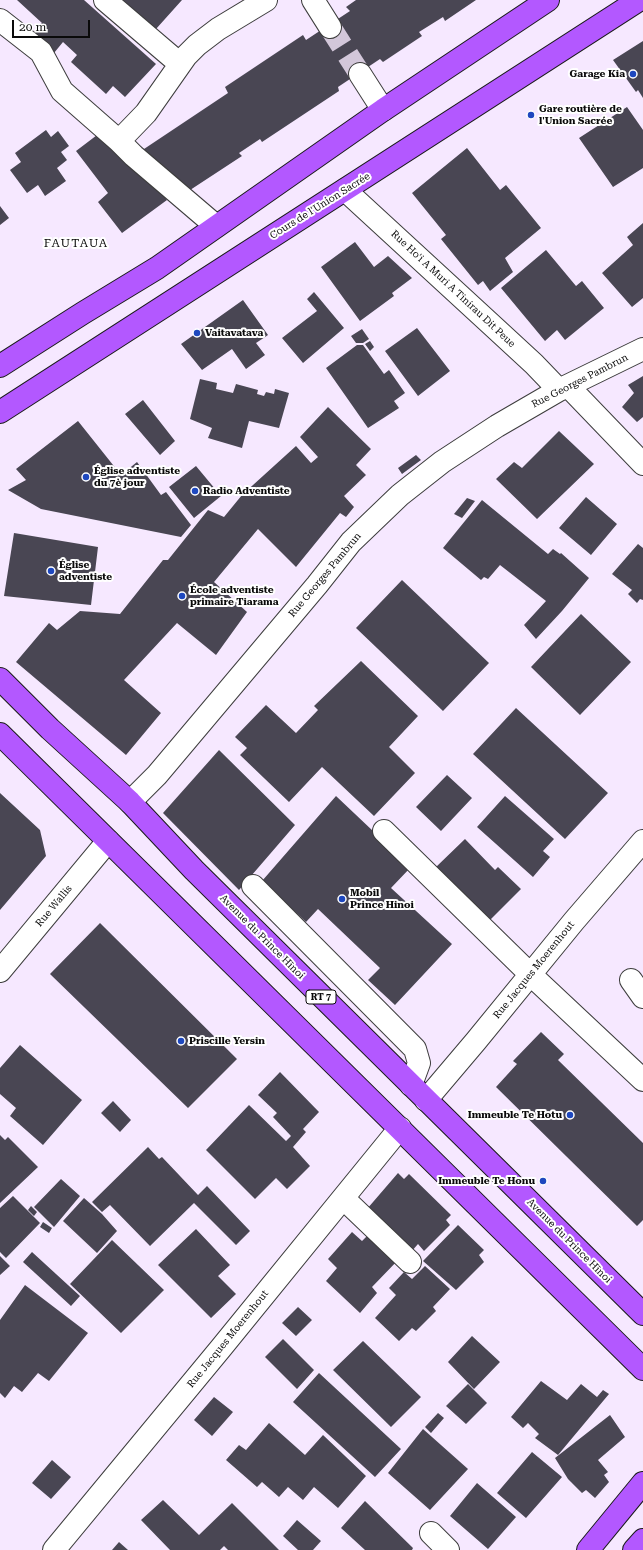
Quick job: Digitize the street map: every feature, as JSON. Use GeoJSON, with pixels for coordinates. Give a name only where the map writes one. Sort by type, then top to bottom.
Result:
{"type":"FeatureCollection","features":[{"type":"Feature","properties":{"kind":"main road"},"geometry":{"type":"LineString","coordinates":[[0,366],[157,268],[383,110],[548,0]]}},
{"type":"Feature","properties":{"kind":"main road","name":"Cours de l'Union Sacrée"},"geometry":{"type":"LineString","coordinates":[[0,412],[639,0]]}},
{"type":"Feature","properties":{"kind":"main road","name":"Avenue du Prince Hīnoi"},"geometry":{"type":"LineString","coordinates":[[0,680],[50,730],[130,802],[194,870],[643,1314]]}},
{"type":"Feature","properties":{"kind":"main road"},"geometry":{"type":"LineString","coordinates":[[0,734],[643,1368]]}},
{"type":"Feature","properties":{"kind":"main road"},"geometry":{"type":"LineString","coordinates":[[588,1550],[643,1483]]}},
{"type":"Feature","properties":{"kind":"main road"},"geometry":{"type":"LineString","coordinates":[[634,1550],[643,1540]]}},
{"type":"Feature","properties":{"kind":"street"},"geometry":{"type":"LineString","coordinates":[[105,0],[180,64]]}},
{"type":"Feature","properties":{"kind":"street"},"geometry":{"type":"LineString","coordinates":[[119,141],[146,113],[180,64],[197,45],[218,29],[266,0]]}},
{"type":"Feature","properties":{"kind":"street"},"geometry":{"type":"LineString","coordinates":[[313,0],[330,26]]}},
{"type":"Feature","properties":{"kind":"street"},"geometry":{"type":"LineString","coordinates":[[0,20],[41,52],[62,91],[134,156],[216,226]]}},
{"type":"Feature","properties":{"kind":"street"},"geometry":{"type":"LineString","coordinates":[[360,74],[383,110]]}},
{"type":"Feature","properties":{"kind":"street","name":"Rue Ho'i A Muri A Tinirau Dit Peue"},"geometry":{"type":"LineString","coordinates":[[345,190],[534,364],[563,388],[643,464]]}},
{"type":"Feature","properties":{"kind":"street","name":"Rue Georges Pambrun"},"geometry":{"type":"LineString","coordinates":[[130,802],[157,775],[317,585],[351,542],[400,495],[442,462],[497,426],[563,388],[643,349]]}},
{"type":"Feature","properties":{"kind":"street"},"geometry":{"type":"LineString","coordinates":[[384,831],[530,974],[643,1080]]}},
{"type":"Feature","properties":{"kind":"street","name":"Rue Wallis"},"geometry":{"type":"LineString","coordinates":[[0,971],[108,841]]}},
{"type":"Feature","properties":{"kind":"street","name":"Rue Jacques Moerenhout"},"geometry":{"type":"LineString","coordinates":[[418,1092],[476,1041],[530,974],[643,841]]}},
{"type":"Feature","properties":{"kind":"street"},"geometry":{"type":"LineString","coordinates":[[253,886],[415,1049],[419,1063],[418,1092]]}},
{"type":"Feature","properties":{"kind":"street"},"geometry":{"type":"LineString","coordinates":[[631,980],[643,997]]}},
{"type":"Feature","properties":{"kind":"street","name":"Rue Jacques Moerenhout"},"geometry":{"type":"LineString","coordinates":[[54,1550],[400,1128]]}},
{"type":"Feature","properties":{"kind":"street"},"geometry":{"type":"LineString","coordinates":[[343,1198],[410,1262]]}},
{"type":"Feature","properties":{"kind":"street"},"geometry":{"type":"LineString","coordinates":[[431,1533],[448,1550]]}},
{"type":"Feature","properties":{"kind":"building"},"geometry":{"type":"Polygon","coordinates":[[[17,0],[84,0],[156,64],[125,97],[113,86],[106,94],[71,62],[77,55],[63,42],[54,53],[33,33],[42,23],[17,0]]]}},
{"type":"Feature","properties":{"kind":"building"},"geometry":{"type":"Polygon","coordinates":[[[122,0],[182,0],[156,29],[122,0]]]}},
{"type":"Feature","properties":{"kind":"building"},"geometry":{"type":"Polygon","coordinates":[[[356,0],[476,0],[445,21],[443,17],[419,32],[422,36],[383,62],[380,59],[338,87],[339,91],[262,142],[260,139],[239,153],[242,156],[184,194],[138,153],[228,93],[225,87],[303,35],[306,40],[350,11],[346,7],[356,0]]]}},
{"type":"Feature","properties":{"kind":"building","name":"Garage Kia"},"geometry":{"type":"Polygon","coordinates":[[[643,41],[643,98],[638,90],[636,92],[613,60],[643,41]]]}},
{"type":"Feature","properties":{"kind":"building"},"geometry":{"type":"Polygon","coordinates":[[[627,107],[643,130],[643,168],[613,187],[579,138],[627,107]]]}},
{"type":"Feature","properties":{"kind":"building"},"geometry":{"type":"Polygon","coordinates":[[[105,129],[127,146],[167,200],[122,233],[98,202],[108,193],[76,151],[105,129]]]}},
{"type":"Feature","properties":{"kind":"building"},"geometry":{"type":"Polygon","coordinates":[[[46,130],[51,137],[58,131],[69,146],[61,152],[67,160],[57,168],[66,181],[45,196],[38,185],[27,193],[10,170],[21,162],[15,153],[46,130]]]}},
{"type":"Feature","properties":{"kind":"building"},"geometry":{"type":"Polygon","coordinates":[[[467,148],[500,190],[506,185],[541,228],[505,258],[513,272],[490,291],[483,281],[478,285],[441,239],[446,235],[412,193],[467,148]]]}},
{"type":"Feature","properties":{"kind":"building"},"geometry":{"type":"Polygon","coordinates":[[[0,206],[9,218],[0,225],[0,206]]]}},
{"type":"Feature","properties":{"kind":"building"},"geometry":{"type":"Polygon","coordinates":[[[643,223],[643,298],[632,307],[602,273],[633,245],[627,237],[643,223]]]}},
{"type":"Feature","properties":{"kind":"building"},"geometry":{"type":"Polygon","coordinates":[[[355,242],[374,267],[388,256],[412,278],[392,293],[394,296],[360,321],[321,267],[355,242]]]}},
{"type":"Feature","properties":{"kind":"building"},"geometry":{"type":"Polygon","coordinates":[[[546,250],[576,286],[582,281],[604,308],[565,340],[557,330],[545,341],[501,288],[546,250]]]}},
{"type":"Feature","properties":{"kind":"building"},"geometry":{"type":"Polygon","coordinates":[[[314,292],[344,328],[303,363],[282,338],[317,311],[307,299],[314,292]]]}},
{"type":"Feature","properties":{"kind":"building"},"geometry":{"type":"Polygon","coordinates":[[[243,300],[268,335],[256,343],[265,355],[246,369],[232,349],[202,370],[181,344],[243,300]]]}},
{"type":"Feature","properties":{"kind":"building"},"geometry":{"type":"Polygon","coordinates":[[[417,328],[450,371],[418,396],[385,351],[417,328]]]}},
{"type":"Feature","properties":{"kind":"building"},"geometry":{"type":"Polygon","coordinates":[[[362,329],[369,339],[363,343],[356,343],[351,336],[362,329]]]}},
{"type":"Feature","properties":{"kind":"building"},"geometry":{"type":"Polygon","coordinates":[[[370,341],[374,347],[370,351],[365,344],[370,341]]]}},
{"type":"Feature","properties":{"kind":"building"},"geometry":{"type":"Polygon","coordinates":[[[357,345],[363,345],[384,374],[389,370],[405,393],[394,401],[399,408],[368,428],[326,368],[357,345]]]}},
{"type":"Feature","properties":{"kind":"building"},"geometry":{"type":"Polygon","coordinates":[[[643,376],[643,417],[637,422],[622,407],[634,393],[628,385],[643,376]]]}},
{"type":"Feature","properties":{"kind":"building"},"geometry":{"type":"Polygon","coordinates":[[[200,379],[217,383],[216,389],[233,393],[236,384],[258,390],[257,394],[264,396],[266,392],[274,394],[275,389],[289,393],[279,428],[249,421],[242,448],[208,438],[212,428],[190,419],[200,379]]]}},
{"type":"Feature","properties":{"kind":"building"},"geometry":{"type":"Polygon","coordinates":[[[143,400],[175,441],[160,455],[125,414],[143,400]]]}},
{"type":"Feature","properties":{"kind":"building","name":"École adventiste primaire Tiarama"},"geometry":{"type":"Polygon","coordinates":[[[328,407],[371,449],[356,465],[366,475],[344,496],[354,507],[346,517],[340,513],[296,567],[258,529],[214,582],[247,612],[216,655],[177,623],[124,680],[161,713],[126,755],[16,662],[49,623],[57,630],[80,611],[120,614],[163,560],[168,560],[208,510],[224,517],[242,495],[296,446],[311,463],[318,457],[300,437],[328,407]]]}},
{"type":"Feature","properties":{"kind":"building","name":"Église adventiste du 7è jour"},"geometry":{"type":"Polygon","coordinates":[[[78,421],[121,475],[137,462],[161,495],[166,492],[191,525],[181,537],[41,509],[8,490],[26,480],[16,469],[78,421]]]}},
{"type":"Feature","properties":{"kind":"building"},"geometry":{"type":"Polygon","coordinates":[[[559,431],[594,464],[537,519],[496,479],[514,462],[522,468],[559,431]]]}},
{"type":"Feature","properties":{"kind":"building"},"geometry":{"type":"Polygon","coordinates":[[[416,455],[421,460],[402,474],[398,468],[416,455]]]}},
{"type":"Feature","properties":{"kind":"building","name":"Radio Adventiste"},"geometry":{"type":"Polygon","coordinates":[[[196,466],[221,496],[194,518],[169,487],[196,466]]]}},
{"type":"Feature","properties":{"kind":"building"},"geometry":{"type":"Polygon","coordinates":[[[586,497],[617,524],[591,555],[559,528],[586,497]]]}},
{"type":"Feature","properties":{"kind":"building"},"geometry":{"type":"Polygon","coordinates":[[[467,498],[475,501],[462,518],[454,514],[467,498]]]}},
{"type":"Feature","properties":{"kind":"building"},"geometry":{"type":"Polygon","coordinates":[[[482,500],[548,554],[553,549],[560,554],[561,553],[589,578],[562,611],[536,639],[524,625],[546,601],[500,565],[488,579],[484,577],[481,580],[443,548],[482,500]]]}},
{"type":"Feature","properties":{"kind":"building","name":"Église adventiste"},"geometry":{"type":"Polygon","coordinates":[[[14,533],[98,547],[91,605],[4,596],[14,533]]]}},
{"type":"Feature","properties":{"kind":"building"},"geometry":{"type":"Polygon","coordinates":[[[638,544],[643,548],[643,600],[640,599],[637,603],[628,594],[632,590],[612,574],[638,544]]]}},
{"type":"Feature","properties":{"kind":"building"},"geometry":{"type":"Polygon","coordinates":[[[402,580],[489,663],[443,711],[356,628],[402,580]]]}},
{"type":"Feature","properties":{"kind":"building"},"geometry":{"type":"Polygon","coordinates":[[[581,614],[631,662],[580,715],[531,667],[581,614]]]}},
{"type":"Feature","properties":{"kind":"building"},"geometry":{"type":"Polygon","coordinates":[[[361,661],[418,716],[389,747],[415,773],[374,816],[322,767],[289,802],[240,755],[247,748],[235,737],[266,705],[296,733],[318,710],[314,706],[361,661]]]}},
{"type":"Feature","properties":{"kind":"building"},"geometry":{"type":"Polygon","coordinates":[[[516,708],[608,793],[565,839],[473,754],[516,708]]]}},
{"type":"Feature","properties":{"kind":"building"},"geometry":{"type":"Polygon","coordinates":[[[219,750],[295,825],[239,890],[163,813],[219,750]]]}},
{"type":"Feature","properties":{"kind":"building"},"geometry":{"type":"Polygon","coordinates":[[[447,775],[472,798],[441,831],[416,807],[447,775]]]}},
{"type":"Feature","properties":{"kind":"building"},"geometry":{"type":"Polygon","coordinates":[[[0,793],[40,830],[46,856],[0,910],[0,793]]]}},
{"type":"Feature","properties":{"kind":"building","name":"Mobil Prince Hinoi"},"geometry":{"type":"Polygon","coordinates":[[[336,796],[411,867],[391,888],[452,944],[395,1005],[368,980],[380,968],[318,909],[306,922],[262,881],[336,796]]]}},
{"type":"Feature","properties":{"kind":"building"},"geometry":{"type":"Polygon","coordinates":[[[505,796],[554,839],[543,851],[550,857],[533,877],[477,827],[505,796]]]}},
{"type":"Feature","properties":{"kind":"building"},"geometry":{"type":"Polygon","coordinates":[[[465,839],[495,870],[498,867],[521,889],[490,920],[436,867],[465,839]]]}},
{"type":"Feature","properties":{"kind":"building"},"geometry":{"type":"Polygon","coordinates":[[[100,923],[237,1059],[188,1108],[50,974],[100,923]]]}},
{"type":"Feature","properties":{"kind":"building","name":"Immeuble Te Hotu"},"geometry":{"type":"Polygon","coordinates":[[[541,1032],[564,1054],[558,1060],[643,1143],[643,1220],[637,1226],[496,1087],[517,1064],[513,1061],[541,1032]]]}},
{"type":"Feature","properties":{"kind":"building"},"geometry":{"type":"Polygon","coordinates":[[[20,1045],[82,1100],[43,1145],[10,1116],[16,1108],[0,1094],[0,1068],[20,1045]]]}},
{"type":"Feature","properties":{"kind":"building"},"geometry":{"type":"Polygon","coordinates":[[[280,1072],[319,1112],[303,1129],[306,1132],[293,1147],[310,1166],[287,1189],[276,1178],[255,1199],[206,1150],[249,1105],[286,1141],[291,1136],[273,1117],[277,1113],[258,1095],[280,1072]]]}},
{"type":"Feature","properties":{"kind":"building"},"geometry":{"type":"Polygon","coordinates":[[[113,1101],[131,1120],[120,1132],[101,1113],[113,1101]]]}},
{"type":"Feature","properties":{"kind":"building"},"geometry":{"type":"Polygon","coordinates":[[[0,1135],[5,1140],[8,1137],[38,1167],[0,1203],[0,1135]]]}},
{"type":"Feature","properties":{"kind":"building"},"geometry":{"type":"Polygon","coordinates":[[[148,1147],[159,1159],[162,1157],[198,1195],[207,1186],[250,1231],[236,1245],[194,1203],[150,1246],[110,1205],[102,1212],[92,1202],[148,1147]]]}},
{"type":"Feature","properties":{"kind":"building"},"geometry":{"type":"Polygon","coordinates":[[[398,1173],[404,1179],[409,1174],[451,1215],[446,1220],[450,1225],[424,1251],[418,1244],[411,1252],[367,1209],[398,1173]]]}},
{"type":"Feature","properties":{"kind":"building"},"geometry":{"type":"Polygon","coordinates":[[[61,1179],[80,1196],[54,1227],[34,1207],[61,1179]]]}},
{"type":"Feature","properties":{"kind":"building"},"geometry":{"type":"Polygon","coordinates":[[[13,1196],[40,1223],[6,1258],[0,1252],[0,1208],[13,1196]]]}},
{"type":"Feature","properties":{"kind":"building"},"geometry":{"type":"Polygon","coordinates":[[[84,1198],[102,1214],[117,1231],[97,1253],[63,1221],[84,1198]]]}},
{"type":"Feature","properties":{"kind":"building"},"geometry":{"type":"Polygon","coordinates":[[[31,1206],[37,1212],[34,1216],[28,1210],[31,1206]]]}},
{"type":"Feature","properties":{"kind":"building"},"geometry":{"type":"Polygon","coordinates":[[[43,1222],[52,1228],[49,1233],[40,1227],[43,1222]]]}},
{"type":"Feature","properties":{"kind":"building"},"geometry":{"type":"Polygon","coordinates":[[[458,1225],[484,1250],[479,1255],[484,1262],[456,1290],[423,1261],[458,1225]]]}},
{"type":"Feature","properties":{"kind":"building"},"geometry":{"type":"Polygon","coordinates":[[[196,1229],[230,1265],[218,1276],[236,1294],[211,1318],[158,1265],[196,1229]]]}},
{"type":"Feature","properties":{"kind":"building"},"geometry":{"type":"Polygon","coordinates":[[[372,1231],[400,1258],[372,1287],[377,1293],[360,1313],[326,1281],[337,1268],[328,1259],[352,1232],[362,1241],[372,1231]]]}},
{"type":"Feature","properties":{"kind":"building"},"geometry":{"type":"Polygon","coordinates":[[[112,1240],[164,1290],[121,1333],[70,1284],[112,1240]]]}},
{"type":"Feature","properties":{"kind":"building"},"geometry":{"type":"Polygon","coordinates":[[[32,1252],[80,1296],[71,1306],[23,1262],[32,1252]]]}},
{"type":"Feature","properties":{"kind":"building"},"geometry":{"type":"Polygon","coordinates":[[[0,1256],[10,1266],[0,1275],[0,1256]]]}},
{"type":"Feature","properties":{"kind":"building"},"geometry":{"type":"Polygon","coordinates":[[[425,1266],[450,1289],[433,1307],[436,1311],[416,1331],[412,1328],[399,1341],[375,1318],[396,1295],[389,1288],[404,1272],[412,1279],[425,1266]]]}},
{"type":"Feature","properties":{"kind":"building"},"geometry":{"type":"Polygon","coordinates":[[[25,1285],[88,1333],[49,1381],[38,1373],[22,1392],[14,1386],[5,1398],[0,1393],[0,1320],[25,1285]]]}},
{"type":"Feature","properties":{"kind":"building"},"geometry":{"type":"Polygon","coordinates":[[[298,1307],[312,1320],[296,1336],[282,1323],[298,1307]]]}},
{"type":"Feature","properties":{"kind":"building"},"geometry":{"type":"Polygon","coordinates":[[[472,1336],[500,1362],[474,1389],[448,1362],[472,1336]]]}},
{"type":"Feature","properties":{"kind":"building"},"geometry":{"type":"Polygon","coordinates":[[[283,1339],[314,1370],[297,1389],[265,1357],[283,1339]]]}},
{"type":"Feature","properties":{"kind":"building"},"geometry":{"type":"Polygon","coordinates":[[[363,1341],[421,1397],[391,1427],[333,1370],[363,1341]]]}},
{"type":"Feature","properties":{"kind":"building"},"geometry":{"type":"Polygon","coordinates":[[[319,1373],[401,1449],[375,1477],[293,1402],[319,1373]]]}},
{"type":"Feature","properties":{"kind":"building"},"geometry":{"type":"Polygon","coordinates":[[[541,1381],[567,1400],[581,1384],[597,1397],[603,1390],[609,1394],[558,1455],[535,1438],[539,1434],[528,1423],[523,1428],[511,1417],[541,1381]]]}},
{"type":"Feature","properties":{"kind":"building"},"geometry":{"type":"Polygon","coordinates":[[[468,1384],[487,1403],[466,1424],[446,1406],[468,1384]]]}},
{"type":"Feature","properties":{"kind":"building"},"geometry":{"type":"Polygon","coordinates":[[[214,1397],[233,1412],[212,1436],[194,1420],[214,1397]]]}},
{"type":"Feature","properties":{"kind":"building"},"geometry":{"type":"Polygon","coordinates":[[[438,1413],[444,1418],[431,1433],[425,1427],[438,1413]]]}},
{"type":"Feature","properties":{"kind":"building"},"geometry":{"type":"Polygon","coordinates":[[[610,1415],[625,1437],[598,1460],[608,1472],[604,1475],[609,1482],[595,1498],[586,1490],[582,1493],[568,1479],[555,1458],[610,1415]]]}},
{"type":"Feature","properties":{"kind":"building"},"geometry":{"type":"Polygon","coordinates":[[[269,1423],[305,1455],[323,1435],[366,1476],[338,1508],[314,1487],[303,1500],[288,1487],[279,1497],[262,1482],[257,1487],[226,1460],[239,1445],[246,1450],[269,1423]]]}},
{"type":"Feature","properties":{"kind":"building"},"geometry":{"type":"Polygon","coordinates":[[[423,1429],[468,1469],[430,1510],[388,1473],[423,1429]]]}},
{"type":"Feature","properties":{"kind":"building"},"geometry":{"type":"Polygon","coordinates":[[[532,1452],[562,1477],[526,1518],[497,1493],[532,1452]]]}},
{"type":"Feature","properties":{"kind":"building"},"geometry":{"type":"Polygon","coordinates":[[[52,1460],[71,1477],[51,1499],[32,1483],[52,1460]]]}},
{"type":"Feature","properties":{"kind":"building"},"geometry":{"type":"Polygon","coordinates":[[[477,1483],[516,1517],[488,1549],[450,1516],[477,1483]]]}},
{"type":"Feature","properties":{"kind":"building"},"geometry":{"type":"Polygon","coordinates":[[[163,1500],[199,1535],[232,1503],[279,1550],[228,1550],[224,1546],[220,1550],[170,1550],[141,1520],[163,1500]]]}},
{"type":"Feature","properties":{"kind":"building"},"geometry":{"type":"Polygon","coordinates":[[[365,1501],[413,1548],[412,1550],[365,1550],[341,1528],[365,1501]]]}},
{"type":"Feature","properties":{"kind":"building"},"geometry":{"type":"Polygon","coordinates":[[[297,1520],[321,1541],[313,1550],[298,1550],[283,1536],[297,1520]]]}},
{"type":"Feature","properties":{"kind":"building"},"geometry":{"type":"Polygon","coordinates":[[[119,1542],[128,1550],[112,1550],[119,1542]]]}},
{"type":"Feature","properties":{"kind":"tunnel"},"geometry":{"type":"LineString","coordinates":[[330,27],[360,74]]}},
{"type":"Feature","properties":{"kind":"place","name":"Garage Kia"},"geometry":{"type":"Point","coordinates":[633,74]}},
{"type":"Feature","properties":{"kind":"place","name":"Gare routière de l'Union Sacrée"},"geometry":{"type":"Point","coordinates":[531,115]}},
{"type":"Feature","properties":{"kind":"place","name":"Vaitavatava"},"geometry":{"type":"Point","coordinates":[197,333]}},
{"type":"Feature","properties":{"kind":"place","name":"Église adventiste du 7è jour"},"geometry":{"type":"Point","coordinates":[86,477]}},
{"type":"Feature","properties":{"kind":"place","name":"Radio Adventiste"},"geometry":{"type":"Point","coordinates":[195,491]}},
{"type":"Feature","properties":{"kind":"place","name":"Église adventiste"},"geometry":{"type":"Point","coordinates":[51,571]}},
{"type":"Feature","properties":{"kind":"place","name":"École adventiste primaire Tiarama"},"geometry":{"type":"Point","coordinates":[182,596]}},
{"type":"Feature","properties":{"kind":"place","name":"Mobil Prince Hinoi"},"geometry":{"type":"Point","coordinates":[342,899]}},
{"type":"Feature","properties":{"kind":"place","name":"Priscille Yersin"},"geometry":{"type":"Point","coordinates":[181,1041]}},
{"type":"Feature","properties":{"kind":"place","name":"Immeuble Te Hotu"},"geometry":{"type":"Point","coordinates":[570,1115]}},
{"type":"Feature","properties":{"kind":"place","name":"Immeuble Te Honu"},"geometry":{"type":"Point","coordinates":[543,1181]}},
{"type":"Feature","properties":{"kind":"district","name":"FAUTAUA"},"geometry":{"type":"Point","coordinates":[76,243]}}]}
